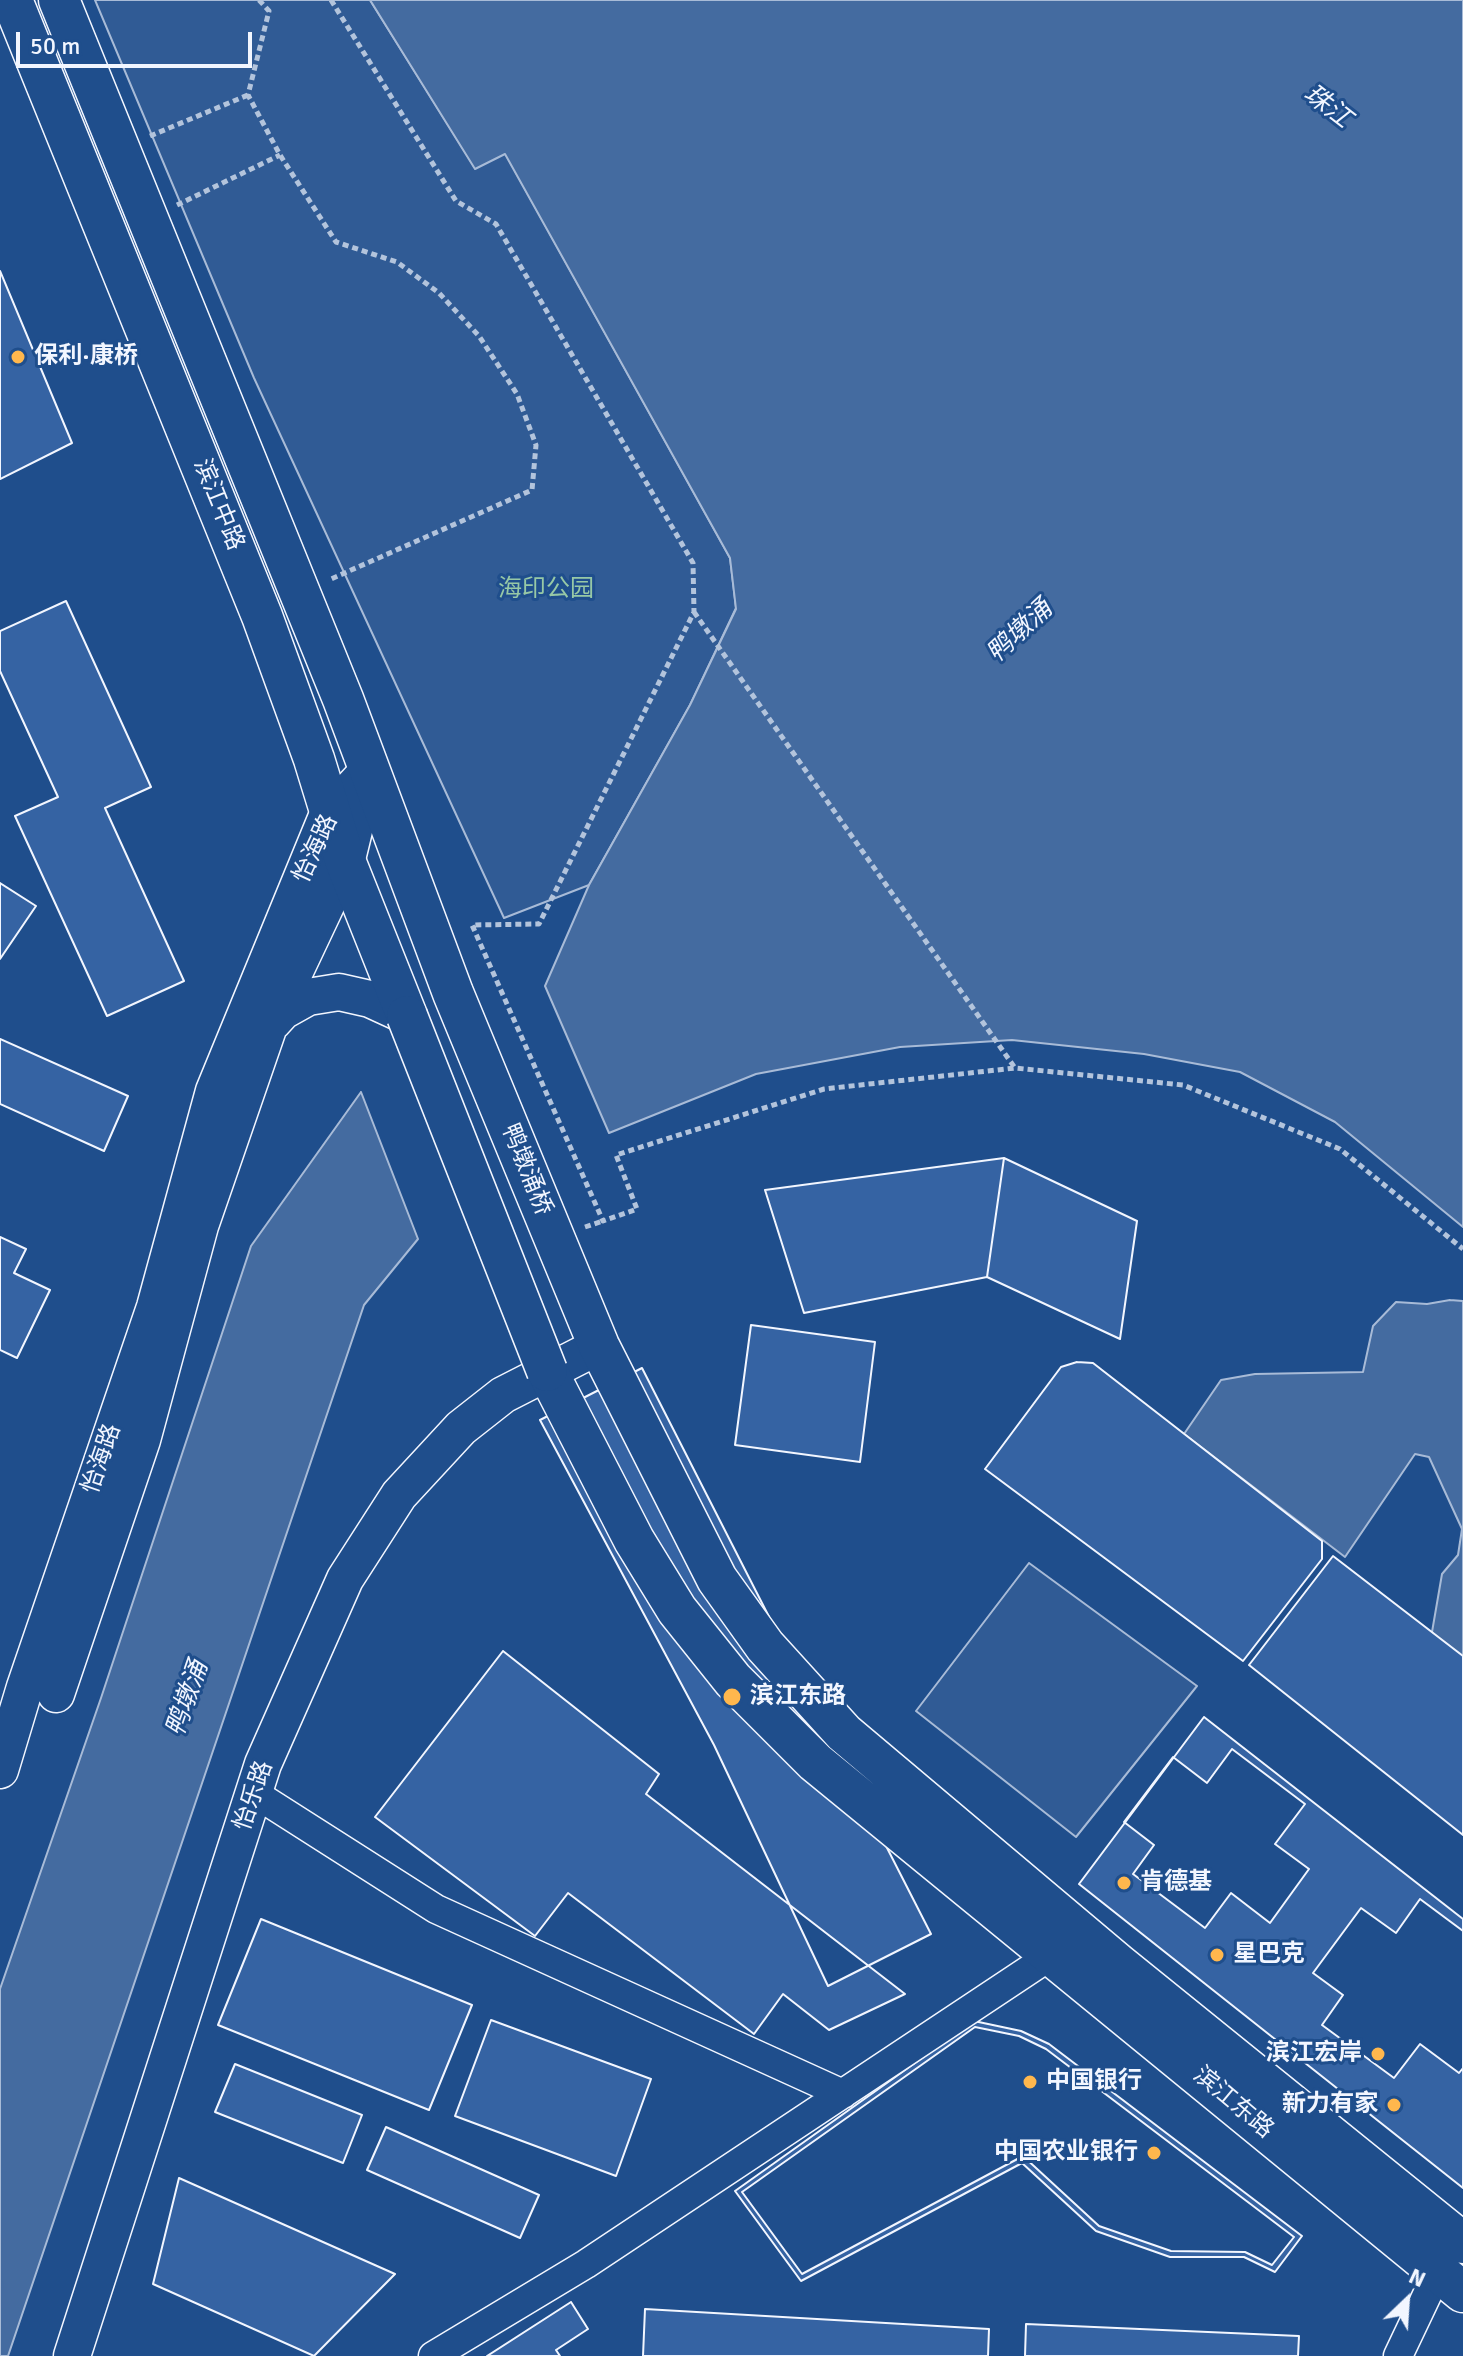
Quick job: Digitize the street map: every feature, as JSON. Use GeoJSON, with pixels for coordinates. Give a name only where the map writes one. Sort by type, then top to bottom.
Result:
{"type":"FeatureCollection","features":[{"type":"Feature","properties":{"kind":"main road","name":"滨江中路"},"geometry":{"type":"LineString","coordinates":[[12,0],[262,616],[314,759],[328,814],[407,1016]]}},
{"type":"Feature","properties":{"kind":"main road","name":"滨江中路"},"geometry":{"type":"LineString","coordinates":[[59,0],[333,673],[453,993]]}},
{"type":"Feature","properties":{"kind":"main road","name":"鸭墩涌桥"},"geometry":{"type":"LineString","coordinates":[[453,993],[599,1346]]}},
{"type":"Feature","properties":{"kind":"main road"},"geometry":{"type":"LineString","coordinates":[[407,1016],[547,1371]]}},
{"type":"Feature","properties":{"kind":"main road","name":"滨江东路"},"geometry":{"type":"LineString","coordinates":[[599,1346],[717,1579],[765,1646],[844,1733],[1118,1964],[1455,2261]]}},
{"type":"Feature","properties":{"kind":"main road","name":"滨江东路"},"geometry":{"type":"LineString","coordinates":[[547,1371],[634,1540],[677,1610],[733,1680],[815,1762],[1053,1954],[1455,2261]]}},
{"type":"Feature","properties":{"kind":"street","name":"怡海路"},"geometry":{"type":"LineString","coordinates":[[0,1770],[19,1699],[155,1307],[214,1091],[328,814],[368,771]]}},
{"type":"Feature","properties":{"kind":"street","name":"怡海路"},"geometry":{"type":"LineString","coordinates":[[19,1699],[142,1440],[200,1226],[269,1026],[346,863],[368,771]]}},
{"type":"Feature","properties":{"kind":"street"},"geometry":{"type":"LineString","coordinates":[[269,1026],[283,1011],[308,997],[339,992],[370,999],[407,1016]]}},
{"type":"Feature","properties":{"kind":"street","name":"怡乐路"},"geometry":{"type":"LineString","coordinates":[[72,2356],[254,1793],[345,1579],[399,1495],[461,1428],[503,1395],[599,1346]]}},
{"type":"Feature","properties":{"kind":"street"},"geometry":{"type":"LineString","coordinates":[[254,1793],[436,1909],[843,2094]]}},
{"type":"Feature","properties":{"kind":"street"},"geometry":{"type":"LineString","coordinates":[[433,2356],[586,2264],[1053,1954]]}},
{"type":"Feature","properties":{"kind":"street"},"geometry":{"type":"LineString","coordinates":[[1398,2356],[1455,2261]]}},
{"type":"Feature","properties":{"kind":"path"},"geometry":{"type":"LineString","coordinates":[[259,0],[269,11],[248,95],[280,155],[336,242],[397,262],[439,293],[479,336],[517,394],[536,445],[532,490],[325,582]]}},
{"type":"Feature","properties":{"kind":"path"},"geometry":{"type":"LineString","coordinates":[[331,0],[456,201],[496,224],[693,563],[694,612],[539,924],[472,925],[603,1221],[637,1209],[616,1155],[824,1089],[1015,1068],[1183,1085],[1340,1149],[1463,1249]]}},
{"type":"Feature","properties":{"kind":"path"},"geometry":{"type":"LineString","coordinates":[[138,142],[248,95]]}},
{"type":"Feature","properties":{"kind":"path"},"geometry":{"type":"LineString","coordinates":[[167,210],[280,155]]}},
{"type":"Feature","properties":{"kind":"path"},"geometry":{"type":"LineString","coordinates":[[694,612],[1015,1068]]}},
{"type":"Feature","properties":{"kind":"shaded area","name":"海印公园"},"geometry":{"type":"Polygon","coordinates":[[[95,0],[370,0],[475,168],[505,153],[730,558],[736,608],[690,705],[589,885],[504,918],[254,378],[95,0]]]}},
{"type":"Feature","properties":{"kind":"shaded area"},"geometry":{"type":"Polygon","coordinates":[[[1029,1563],[1197,1686],[1076,1837],[916,1711],[1029,1563]]]}},
{"type":"Feature","properties":{"kind":"water"},"geometry":{"type":"Polygon","coordinates":[[[370,0],[1463,0],[1463,1227],[1335,1122],[1240,1072],[1144,1054],[1012,1040],[900,1047],[756,1074],[609,1133],[545,986],[589,885],[690,705],[736,609],[730,558],[505,154],[475,169],[370,0]]]}},
{"type":"Feature","properties":{"kind":"water","name":"鸭墩涌"},"geometry":{"type":"Polygon","coordinates":[[[361,1092],[418,1239],[364,1305],[8,2356],[0,2356],[0,1989],[101,1698],[251,1246],[361,1092]]]}},
{"type":"Feature","properties":{"kind":"water"},"geometry":{"type":"Polygon","coordinates":[[[1463,1301],[1463,1714],[1453,1703],[1432,1632],[1442,1574],[1458,1555],[1462,1529],[1429,1457],[1415,1454],[1345,1557],[1184,1434],[1221,1380],[1255,1374],[1363,1372],[1373,1326],[1396,1302],[1427,1304],[1463,1301]]]}},
{"type":"Feature","properties":{"kind":"building","name":"保利·康桥"},"geometry":{"type":"Polygon","coordinates":[[[0,271],[72,443],[0,479],[0,271]]]}},
{"type":"Feature","properties":{"kind":"building"},"geometry":{"type":"Polygon","coordinates":[[[66,601],[151,787],[105,808],[184,981],[107,1016],[15,816],[58,797],[0,671],[0,631],[66,601]]]}},
{"type":"Feature","properties":{"kind":"building"},"geometry":{"type":"Polygon","coordinates":[[[0,883],[36,906],[0,959],[0,883]]]}},
{"type":"Feature","properties":{"kind":"building"},"geometry":{"type":"Polygon","coordinates":[[[0,1039],[128,1096],[104,1151],[0,1104],[0,1039]]]}},
{"type":"Feature","properties":{"kind":"building"},"geometry":{"type":"Polygon","coordinates":[[[1004,1158],[1137,1221],[1120,1339],[987,1277],[1004,1158]]]}},
{"type":"Feature","properties":{"kind":"building"},"geometry":{"type":"Polygon","coordinates":[[[1004,1158],[987,1277],[804,1313],[765,1190],[1004,1158]]]}},
{"type":"Feature","properties":{"kind":"building"},"geometry":{"type":"Polygon","coordinates":[[[0,1237],[26,1249],[14,1273],[50,1290],[17,1358],[0,1350],[0,1237]]]}},
{"type":"Feature","properties":{"kind":"building"},"geometry":{"type":"Polygon","coordinates":[[[751,1325],[875,1342],[860,1462],[735,1445],[751,1325]]]}},
{"type":"Feature","properties":{"kind":"building"},"geometry":{"type":"Polygon","coordinates":[[[1077,1362],[1093,1363],[1322,1541],[1322,1559],[1243,1661],[985,1469],[1061,1367],[1077,1362]]]}},
{"type":"Feature","properties":{"kind":"building"},"geometry":{"type":"Polygon","coordinates":[[[642,1368],[931,1934],[828,1986],[714,1745],[540,1420],[642,1368]]]}},
{"type":"Feature","properties":{"kind":"building"},"geometry":{"type":"Polygon","coordinates":[[[1333,1556],[1463,1656],[1463,1835],[1249,1665],[1333,1556]]]}},
{"type":"Feature","properties":{"kind":"building"},"geometry":{"type":"Polygon","coordinates":[[[503,1651],[659,1774],[646,1794],[905,1994],[829,2030],[783,1994],[754,2034],[568,1893],[535,1936],[375,1817],[503,1651]]]}},
{"type":"Feature","properties":{"kind":"building","name":"滨江宏岸"},"geometry":{"type":"Polygon","coordinates":[[[1204,1717],[1463,1919],[1463,2188],[1079,1884],[1204,1717]]]}},
{"type":"Feature","properties":{"kind":"building"},"geometry":{"type":"Polygon","coordinates":[[[1232,1749],[1305,1804],[1275,1844],[1309,1869],[1270,1923],[1231,1893],[1205,1928],[1133,1874],[1154,1845],[1124,1822],[1173,1757],[1207,1783],[1232,1749]]]}},
{"type":"Feature","properties":{"kind":"building"},"geometry":{"type":"Polygon","coordinates":[[[1420,1899],[1463,1931],[1463,2068],[1459,2073],[1420,2044],[1394,2078],[1322,2025],[1343,1995],[1313,1973],[1361,1908],[1396,1933],[1420,1899]]]}},
{"type":"Feature","properties":{"kind":"building"},"geometry":{"type":"Polygon","coordinates":[[[261,1919],[472,2005],[429,2110],[218,2025],[261,1919]]]}},
{"type":"Feature","properties":{"kind":"building"},"geometry":{"type":"Polygon","coordinates":[[[491,2020],[651,2079],[616,2176],[455,2116],[491,2020]]]}},
{"type":"Feature","properties":{"kind":"building"},"geometry":{"type":"Polygon","coordinates":[[[974,2021],[1021,2031],[1049,2044],[1302,2236],[1275,2272],[1244,2257],[1170,2257],[1096,2231],[1022,2163],[801,2281],[735,2191],[974,2021]]]}},
{"type":"Feature","properties":{"kind":"building"},"geometry":{"type":"Polygon","coordinates":[[[975,2027],[1019,2036],[1046,2049],[1294,2237],[1272,2265],[1245,2252],[1171,2251],[1099,2226],[1023,2156],[802,2274],[742,2192],[975,2027]]]}},
{"type":"Feature","properties":{"kind":"building"},"geometry":{"type":"Polygon","coordinates":[[[235,2064],[362,2115],[343,2163],[215,2112],[235,2064]]]}},
{"type":"Feature","properties":{"kind":"building"},"geometry":{"type":"Polygon","coordinates":[[[386,2127],[539,2195],[520,2238],[367,2170],[386,2127]]]}},
{"type":"Feature","properties":{"kind":"building"},"geometry":{"type":"Polygon","coordinates":[[[179,2178],[395,2274],[314,2356],[153,2284],[179,2178]]]}},
{"type":"Feature","properties":{"kind":"building"},"geometry":{"type":"Polygon","coordinates":[[[571,2302],[588,2329],[556,2350],[560,2356],[487,2356],[571,2302]]]}},
{"type":"Feature","properties":{"kind":"building"},"geometry":{"type":"Polygon","coordinates":[[[645,2309],[989,2329],[988,2356],[643,2356],[645,2309]]]}},
{"type":"Feature","properties":{"kind":"building"},"geometry":{"type":"Polygon","coordinates":[[[1026,2324],[1299,2336],[1298,2356],[1025,2356],[1026,2324]]]}},
{"type":"Feature","properties":{"kind":"place","name":"保利·康桥"},"geometry":{"type":"Point","coordinates":[18,357]}},
{"type":"Feature","properties":{"kind":"place","name":"滨江东路"},"geometry":{"type":"Point","coordinates":[732,1697]}},
{"type":"Feature","properties":{"kind":"place","name":"肯德基"},"geometry":{"type":"Point","coordinates":[1124,1883]}},
{"type":"Feature","properties":{"kind":"place","name":"星巴克"},"geometry":{"type":"Point","coordinates":[1217,1955]}},
{"type":"Feature","properties":{"kind":"place","name":"滨江宏岸"},"geometry":{"type":"Point","coordinates":[1378,2054]}},
{"type":"Feature","properties":{"kind":"place","name":"中国银行"},"geometry":{"type":"Point","coordinates":[1030,2082]}},
{"type":"Feature","properties":{"kind":"place","name":"新力有家"},"geometry":{"type":"Point","coordinates":[1394,2105]}},
{"type":"Feature","properties":{"kind":"place","name":"中国农业银行"},"geometry":{"type":"Point","coordinates":[1154,2153]}},
{"type":"Feature","properties":{"kind":"water label","name":"珠江"},"geometry":{"type":"Point","coordinates":[1327,107]}}]}
